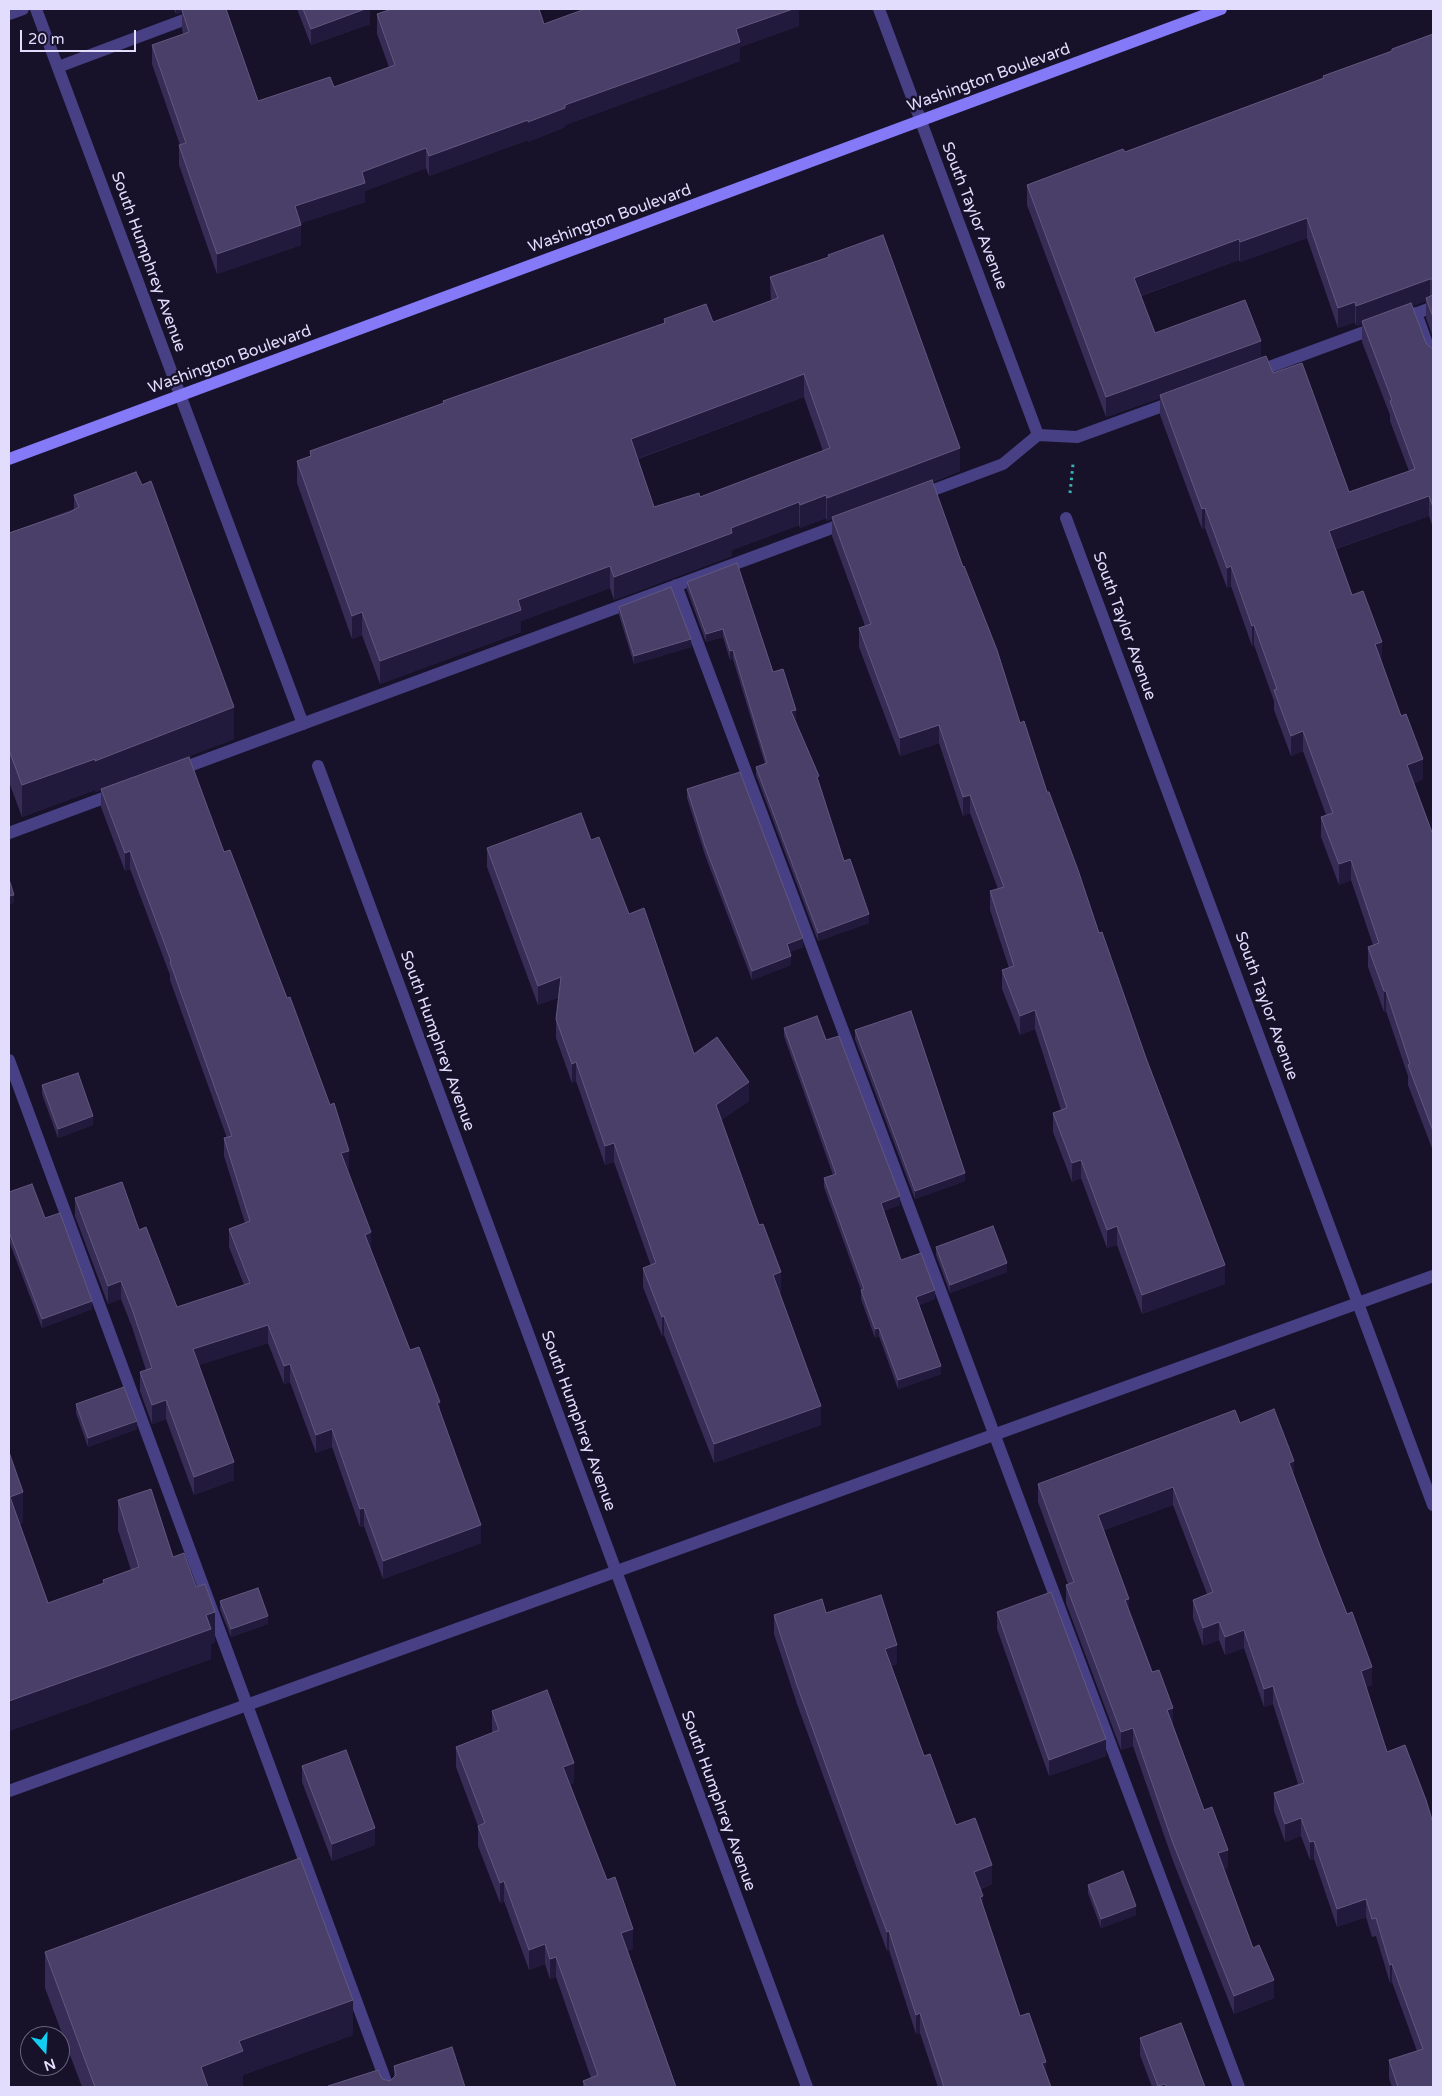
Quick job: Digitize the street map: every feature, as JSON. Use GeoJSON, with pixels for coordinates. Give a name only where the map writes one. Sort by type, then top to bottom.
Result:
{"type":"FeatureCollection","features":[{"type":"Feature","properties":{"kind":"street"},"geometry":{"type":"LineString","coordinates":[[9,14],[23,9]]}},
{"type":"Feature","properties":{"kind":"street","name":"South Humphrey Avenue"},"geometry":{"type":"LineString","coordinates":[[36,9],[302,724]]}},
{"type":"Feature","properties":{"kind":"street"},"geometry":{"type":"LineString","coordinates":[[58,67],[213,9]]}},
{"type":"Feature","properties":{"kind":"street","name":"South Taylor Avenue"},"geometry":{"type":"LineString","coordinates":[[879,9],[1038,435]]}},
{"type":"Feature","properties":{"kind":"street","name":"Washington Boulevard"},"geometry":{"type":"LineString","coordinates":[[9,459],[1221,9]]}},
{"type":"Feature","properties":{"kind":"street"},"geometry":{"type":"LineString","coordinates":[[1242,377],[1433,307]]}},
{"type":"Feature","properties":{"kind":"street"},"geometry":{"type":"LineString","coordinates":[[1416,313],[1433,360]]}},
{"type":"Feature","properties":{"kind":"street"},"geometry":{"type":"LineString","coordinates":[[910,498],[1003,464],[1038,435],[1077,437],[1188,397]]}},
{"type":"Feature","properties":{"kind":"street"},"geometry":{"type":"LineString","coordinates":[[168,774],[863,516]]}},
{"type":"Feature","properties":{"kind":"street","name":"South Taylor Avenue"},"geometry":{"type":"LineString","coordinates":[[1066,518],[1433,1505]]}},
{"type":"Feature","properties":{"kind":"street"},"geometry":{"type":"LineString","coordinates":[[676,585],[1239,2087]]}},
{"type":"Feature","properties":{"kind":"street","name":"South Humphrey Avenue"},"geometry":{"type":"LineString","coordinates":[[318,766],[807,2087]]}},
{"type":"Feature","properties":{"kind":"street"},"geometry":{"type":"LineString","coordinates":[[9,833],[130,788]]}},
{"type":"Feature","properties":{"kind":"street"},"geometry":{"type":"LineString","coordinates":[[9,1060],[388,2087]]}},
{"type":"Feature","properties":{"kind":"street"},"geometry":{"type":"LineString","coordinates":[[9,1791],[1433,1276]]}},
{"type":"Feature","properties":{"kind":"path"},"geometry":{"type":"LineString","coordinates":[[1066,518],[1077,437]]}},
{"type":"Feature","properties":{"kind":"building"},"geometry":{"type":"Polygon","coordinates":[[[226,9],[258,101],[330,77],[334,87],[395,65],[377,14],[392,9],[539,9],[544,24],[585,9],[793,9],[736,29],[740,42],[565,105],[565,108],[528,122],[528,120],[429,156],[426,148],[362,172],[365,183],[295,206],[301,225],[217,254],[179,145],[186,143],[152,45],[189,32],[182,10],[226,9]]]}},
{"type":"Feature","properties":{"kind":"building"},"geometry":{"type":"Polygon","coordinates":[[[303,9],[365,9],[311,29],[303,9]]]}},
{"type":"Feature","properties":{"kind":"building"},"geometry":{"type":"Polygon","coordinates":[[[1433,34],[1433,279],[1356,306],[1355,302],[1338,308],[1307,218],[1240,242],[1239,239],[1134,278],[1155,333],[1245,300],[1261,341],[1106,397],[1027,185],[1123,149],[1125,152],[1324,78],[1323,76],[1433,34]]]}},
{"type":"Feature","properties":{"kind":"building"},"geometry":{"type":"Polygon","coordinates":[[[883,235],[960,448],[827,498],[826,495],[800,505],[799,502],[731,528],[732,533],[614,577],[610,566],[518,600],[521,610],[380,661],[362,612],[352,616],[297,461],[311,456],[310,451],[444,403],[443,401],[665,323],[664,319],[706,304],[713,322],[778,298],[770,277],[829,257],[828,255],[883,235]],[[804,374],[631,439],[654,507],[699,493],[700,497],[830,448],[804,374]]]}},
{"type":"Feature","properties":{"kind":"building"},"geometry":{"type":"Polygon","coordinates":[[[1433,295],[1433,317],[1426,298],[1433,295]]]}},
{"type":"Feature","properties":{"kind":"building"},"geometry":{"type":"Polygon","coordinates":[[[1411,303],[1426,343],[1433,348],[1433,507],[1429,496],[1329,531],[1352,595],[1363,591],[1382,642],[1375,644],[1401,716],[1406,714],[1423,759],[1407,765],[1433,835],[1433,1131],[1408,1065],[1410,1064],[1386,991],[1384,991],[1368,947],[1379,943],[1351,860],[1339,864],[1321,817],[1333,813],[1303,731],[1291,736],[1274,690],[1277,689],[1254,625],[1252,626],[1231,566],[1227,568],[1205,508],[1202,509],[1160,395],[1266,356],[1273,373],[1302,363],[1349,492],[1415,469],[1390,401],[1392,400],[1362,321],[1411,303]]]}},
{"type":"Feature","properties":{"kind":"building"},"geometry":{"type":"Polygon","coordinates":[[[136,472],[142,485],[151,481],[234,707],[95,761],[95,759],[22,785],[9,750],[9,533],[70,512],[79,507],[74,495],[136,472]]]}},
{"type":"Feature","properties":{"kind":"building"},"geometry":{"type":"Polygon","coordinates":[[[932,480],[963,567],[997,650],[1020,723],[1024,721],[1047,792],[1049,792],[1078,870],[1099,933],[1102,932],[1146,1058],[1225,1265],[1142,1295],[1117,1226],[1107,1230],[1081,1160],[1072,1163],[1053,1113],[1067,1108],[1035,1010],[1020,1016],[1002,970],[1014,966],[990,891],[1004,887],[970,795],[963,797],[939,725],[900,738],[859,628],[871,624],[832,517],[932,480]]]}},
{"type":"Feature","properties":{"kind":"building"},"geometry":{"type":"Polygon","coordinates":[[[737,563],[773,672],[783,669],[796,710],[791,711],[819,776],[817,777],[844,861],[850,859],[869,914],[818,933],[756,767],[767,763],[733,650],[730,651],[723,629],[706,634],[687,582],[737,563]]]}},
{"type":"Feature","properties":{"kind":"building"},"geometry":{"type":"Polygon","coordinates":[[[671,587],[691,639],[634,656],[619,607],[671,587]]]}},
{"type":"Feature","properties":{"kind":"building"},"geometry":{"type":"Polygon","coordinates":[[[189,757],[224,852],[230,850],[287,998],[290,997],[330,1105],[334,1103],[349,1151],[341,1153],[371,1232],[365,1235],[410,1350],[419,1347],[440,1402],[437,1403],[481,1525],[383,1561],[364,1508],[360,1509],[332,1429],[316,1435],[290,1364],[284,1366],[268,1325],[193,1349],[234,1462],[194,1477],[166,1400],[152,1405],[140,1372],[152,1368],[132,1309],[121,1281],[108,1286],[75,1198],[122,1182],[139,1230],[146,1227],[177,1307],[250,1283],[229,1229],[250,1221],[224,1138],[232,1136],[171,961],[130,851],[125,853],[101,789],[189,757]]]}},
{"type":"Feature","properties":{"kind":"building"},"geometry":{"type":"Polygon","coordinates":[[[740,772],[803,938],[787,944],[791,956],[752,971],[705,846],[687,789],[740,772]]]}},
{"type":"Feature","properties":{"kind":"building"},"geometry":{"type":"Polygon","coordinates":[[[581,813],[591,840],[599,837],[629,914],[644,908],[694,1054],[717,1037],[749,1082],[716,1105],[759,1225],[763,1224],[781,1272],[773,1275],[821,1406],[714,1444],[664,1316],[662,1317],[643,1268],[656,1263],[614,1143],[605,1146],[576,1062],[572,1064],[556,1019],[561,977],[538,986],[487,848],[581,813]]]}},
{"type":"Feature","properties":{"kind":"building"},"geometry":{"type":"Polygon","coordinates":[[[9,879],[14,895],[9,896],[9,879]]]}},
{"type":"Feature","properties":{"kind":"building"},"geometry":{"type":"Polygon","coordinates":[[[911,1011],[965,1173],[915,1191],[855,1030],[911,1011]]]}},
{"type":"Feature","properties":{"kind":"building"},"geometry":{"type":"Polygon","coordinates":[[[817,1016],[826,1040],[839,1036],[900,1196],[881,1203],[901,1260],[921,1253],[935,1290],[916,1297],[941,1366],[898,1380],[879,1328],[875,1329],[861,1290],[864,1289],[824,1178],[836,1174],[784,1028],[817,1016]]]}},
{"type":"Feature","properties":{"kind":"building"},"geometry":{"type":"Polygon","coordinates":[[[78,1073],[93,1116],[58,1129],[42,1085],[78,1073]]]}},
{"type":"Feature","properties":{"kind":"building"},"geometry":{"type":"Polygon","coordinates":[[[32,1184],[45,1218],[60,1213],[92,1301],[42,1319],[9,1232],[9,1192],[32,1184]]]}},
{"type":"Feature","properties":{"kind":"building"},"geometry":{"type":"Polygon","coordinates":[[[993,1226],[1007,1263],[950,1285],[936,1247],[993,1226]]]}},
{"type":"Feature","properties":{"kind":"building"},"geometry":{"type":"Polygon","coordinates":[[[124,1387],[137,1421],[88,1438],[76,1404],[124,1387]]]}},
{"type":"Feature","properties":{"kind":"building"},"geometry":{"type":"Polygon","coordinates":[[[1274,1409],[1294,1461],[1289,1463],[1322,1551],[1347,1614],[1352,1612],[1372,1667],[1361,1671],[1387,1752],[1405,1745],[1433,1823],[1433,2087],[1398,2087],[1389,2060],[1423,2049],[1392,1964],[1390,1965],[1376,1918],[1372,1919],[1366,1899],[1337,1909],[1314,1841],[1310,1842],[1301,1818],[1285,1824],[1274,1793],[1304,1783],[1273,1686],[1264,1689],[1244,1630],[1225,1637],[1219,1622],[1203,1628],[1193,1600],[1213,1592],[1173,1487],[1098,1515],[1129,1599],[1125,1600],[1152,1672],[1159,1670],[1173,1708],[1167,1710],[1204,1810],[1212,1807],[1228,1850],[1218,1853],[1253,1948],[1259,1945],[1274,1980],[1234,1996],[1173,1843],[1133,1728],[1121,1732],[1066,1585],[1074,1582],[1038,1484],[1235,1410],[1240,1423],[1274,1409]]]}},
{"type":"Feature","properties":{"kind":"building"},"geometry":{"type":"Polygon","coordinates":[[[9,1452],[23,1492],[10,1497],[48,1603],[104,1583],[103,1580],[139,1567],[118,1500],[151,1489],[173,1557],[184,1553],[196,1587],[205,1584],[215,1612],[206,1615],[211,1629],[9,1701],[9,1452]]]}},
{"type":"Feature","properties":{"kind":"building"},"geometry":{"type":"Polygon","coordinates":[[[258,1588],[268,1616],[231,1629],[220,1601],[258,1588]]]}},
{"type":"Feature","properties":{"kind":"building"},"geometry":{"type":"Polygon","coordinates":[[[1051,1592],[1106,1739],[1049,1760],[997,1612],[1051,1592]]]}},
{"type":"Feature","properties":{"kind":"building"},"geometry":{"type":"Polygon","coordinates":[[[881,1595],[897,1645],[885,1649],[924,1756],[930,1754],[956,1825],[975,1818],[992,1865],[974,1872],[983,1896],[980,1897],[1020,2016],[1029,2013],[1046,2062],[1042,2063],[1051,2087],[944,2087],[920,2013],[916,2015],[889,1931],[887,1932],[860,1860],[774,1615],[822,1599],[826,1613],[881,1595]]]}},
{"type":"Feature","properties":{"kind":"building"},"geometry":{"type":"Polygon","coordinates":[[[547,1690],[574,1763],[563,1767],[607,1880],[615,1877],[633,1929],[621,1933],[676,2087],[586,2087],[583,2081],[598,2075],[556,1957],[550,1959],[545,1944],[529,1950],[504,1881],[500,1883],[478,1826],[485,1823],[456,1747],[499,1730],[492,1711],[547,1690]]]}},
{"type":"Feature","properties":{"kind":"building"},"geometry":{"type":"Polygon","coordinates":[[[346,1750],[375,1828],[332,1844],[302,1766],[346,1750]]]}},
{"type":"Feature","properties":{"kind":"building"},"geometry":{"type":"Polygon","coordinates":[[[300,1858],[353,2000],[239,2041],[243,2051],[201,2067],[208,2087],[95,2087],[45,1952],[300,1858]]]}},
{"type":"Feature","properties":{"kind":"building"},"geometry":{"type":"Polygon","coordinates":[[[1123,1871],[1136,1906],[1101,1919],[1088,1885],[1123,1871]]]}},
{"type":"Feature","properties":{"kind":"building"},"geometry":{"type":"Polygon","coordinates":[[[1181,2023],[1205,2087],[1167,2087],[1165,2084],[1158,2086],[1140,2038],[1181,2023]]]}},
{"type":"Feature","properties":{"kind":"building"},"geometry":{"type":"Polygon","coordinates":[[[452,2047],[465,2087],[328,2086],[378,2070],[382,2079],[390,2081],[396,2075],[394,2066],[452,2047]]]}}]}
